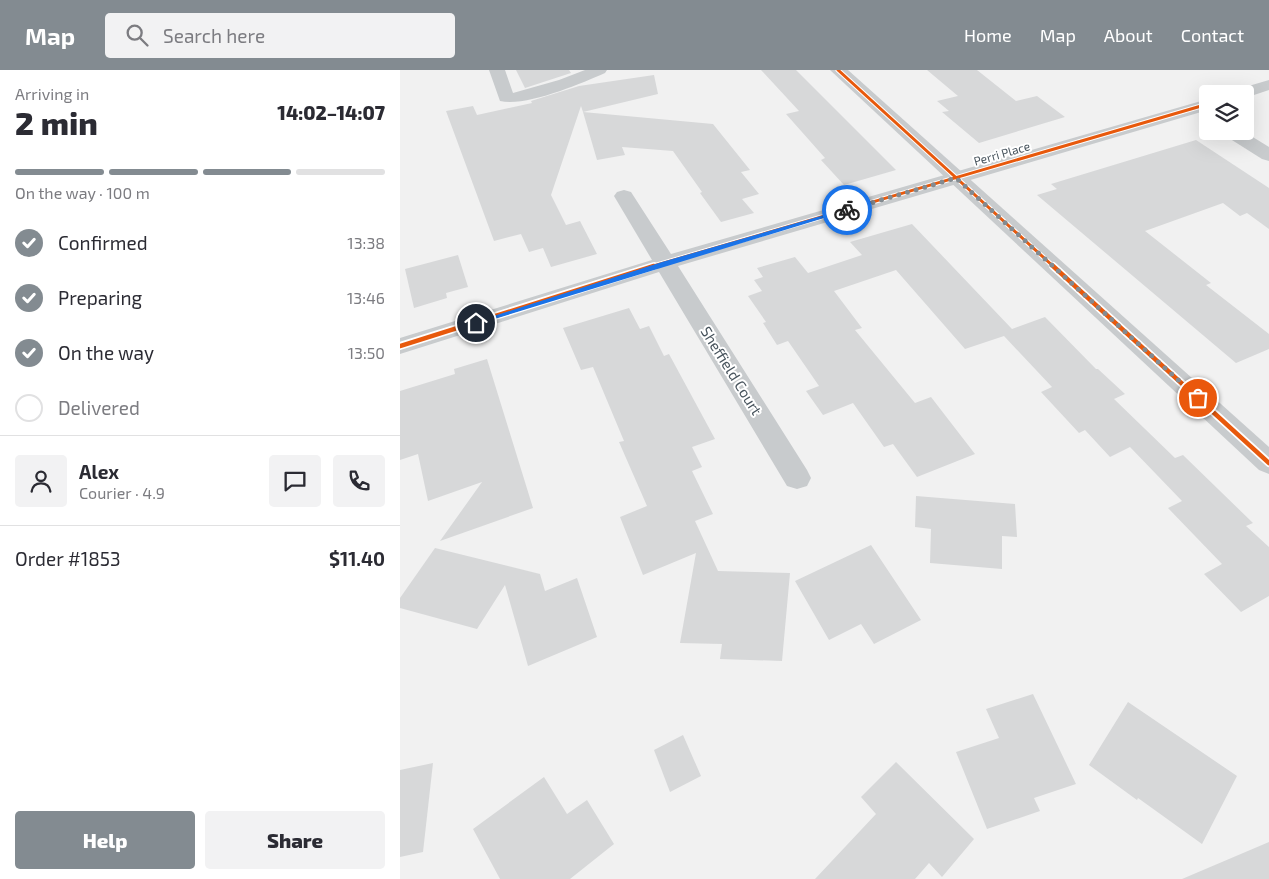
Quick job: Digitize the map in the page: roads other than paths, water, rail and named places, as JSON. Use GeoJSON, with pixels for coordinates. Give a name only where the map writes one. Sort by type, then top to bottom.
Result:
{"type":"FeatureCollection","features":[{"type":"Feature","properties":{"kind":"street"},"geometry":{"type":"LineString","coordinates":[[497,70],[506,97],[512,98],[565,84],[598,70]]}},
{"type":"Feature","properties":{"kind":"street"},"geometry":{"type":"LineString","coordinates":[[838,70],[1269,463]]}},
{"type":"Feature","properties":{"kind":"street"},"geometry":{"type":"LineString","coordinates":[[1254,90],[1269,86]]}},
{"type":"Feature","properties":{"kind":"street","name":"Perri Place"},"geometry":{"type":"LineString","coordinates":[[400,346],[664,263],[956,178],[1199,111]]}},
{"type":"Feature","properties":{"kind":"street"},"geometry":{"type":"LineString","coordinates":[[1245,140],[1269,155]]}},
{"type":"Feature","properties":{"kind":"street","name":"Sheffield Court"},"geometry":{"type":"LineString","coordinates":[[624,196],[797,478]]}}]}
